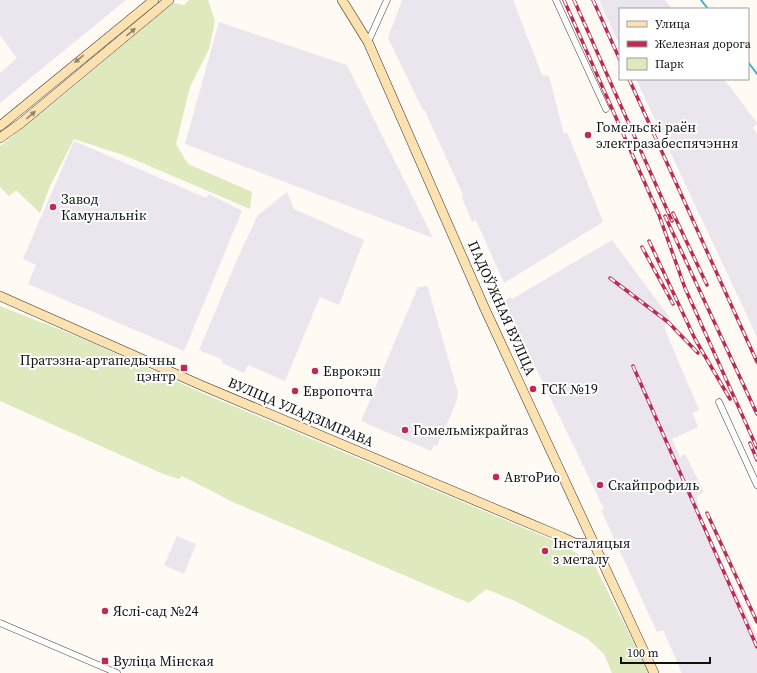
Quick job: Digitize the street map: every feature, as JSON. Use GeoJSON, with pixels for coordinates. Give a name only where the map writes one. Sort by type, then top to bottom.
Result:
{"type":"FeatureCollection","features":[{"type":"Feature","properties":{"kind":"main road"},"geometry":{"type":"LineString","coordinates":[[0,126],[154,0]]}},
{"type":"Feature","properties":{"kind":"main road"},"geometry":{"type":"LineString","coordinates":[[0,138],[21,123],[169,0]]}},
{"type":"Feature","properties":{"kind":"main road","name":"ПАДОЎЖНАЯ ВУЛІЦА"},"geometry":{"type":"LineString","coordinates":[[342,0],[368,42],[485,309],[654,673]]}},
{"type":"Feature","properties":{"kind":"main road","name":"ВУЛІЦА УЛАДЗІМІРАВА"},"geometry":{"type":"LineString","coordinates":[[0,296],[202,386],[562,537],[575,542],[594,544]]}},
{"type":"Feature","properties":{"kind":"street"},"geometry":{"type":"LineString","coordinates":[[368,42],[387,0]]}},
{"type":"Feature","properties":{"kind":"street"},"geometry":{"type":"LineString","coordinates":[[556,0],[606,109]]}},
{"type":"Feature","properties":{"kind":"street"},"geometry":{"type":"LineString","coordinates":[[719,402],[757,485]]}},
{"type":"Feature","properties":{"kind":"street"},"geometry":{"type":"LineString","coordinates":[[0,623],[117,673]]}},
{"type":"Feature","properties":{"kind":"shaded area"},"geometry":{"type":"Polygon","coordinates":[[[0,0],[126,0],[0,103],[0,73],[17,58],[0,35],[0,0]]]}},
{"type":"Feature","properties":{"kind":"shaded area"},"geometry":{"type":"Polygon","coordinates":[[[402,0],[513,0],[542,75],[549,76],[564,134],[567,132],[603,222],[504,283],[476,220],[472,222],[462,198],[463,195],[425,110],[423,110],[388,38],[402,0]]]}},
{"type":"Feature","properties":{"kind":"shaded area"},"geometry":{"type":"Polygon","coordinates":[[[599,0],[665,0],[671,8],[619,8],[619,44],[599,0]]]}},
{"type":"Feature","properties":{"kind":"shaded area"},"geometry":{"type":"Polygon","coordinates":[[[219,22],[347,65],[433,238],[185,144],[219,22]]]}},
{"type":"Feature","properties":{"kind":"shaded area"},"geometry":{"type":"Polygon","coordinates":[[[636,80],[725,80],[757,123],[753,128],[757,134],[757,337],[636,80]]]}},
{"type":"Feature","properties":{"kind":"shaded area","name":"Завод Камунальнік"},"geometry":{"type":"Polygon","coordinates":[[[74,141],[206,198],[209,194],[242,211],[184,351],[28,284],[36,265],[23,259],[74,141]]]}},
{"type":"Feature","properties":{"kind":"shaded area"},"geometry":{"type":"Polygon","coordinates":[[[287,192],[294,209],[364,240],[339,305],[320,297],[285,381],[248,365],[244,373],[222,363],[223,360],[199,350],[238,257],[258,215],[287,192]]]}},
{"type":"Feature","properties":{"kind":"shaded area"},"geometry":{"type":"Polygon","coordinates":[[[612,240],[670,318],[664,327],[699,410],[693,413],[698,427],[672,439],[680,457],[685,454],[704,492],[697,496],[698,510],[757,637],[757,673],[682,673],[663,630],[657,632],[601,510],[604,509],[505,304],[506,300],[510,297],[512,299],[612,240]]]}},
{"type":"Feature","properties":{"kind":"shaded area","name":"Гомельміжрайгаз"},"geometry":{"type":"Polygon","coordinates":[[[426,286],[428,288],[458,393],[456,403],[437,446],[434,445],[431,451],[361,421],[418,287],[426,286]]]}},
{"type":"Feature","properties":{"kind":"shaded area"},"geometry":{"type":"Polygon","coordinates":[[[177,536],[196,544],[184,574],[164,565],[177,536]]]}},
{"type":"Feature","properties":{"kind":"green space"},"geometry":{"type":"Polygon","coordinates":[[[189,0],[208,0],[215,21],[209,49],[190,87],[176,144],[188,164],[252,192],[250,209],[126,156],[74,139],[50,186],[40,213],[16,190],[9,196],[0,187],[0,146],[60,98],[173,3],[184,5],[189,0]]]}},
{"type":"Feature","properties":{"kind":"green space"},"geometry":{"type":"Polygon","coordinates":[[[0,306],[86,340],[200,392],[560,543],[584,558],[596,568],[649,673],[612,673],[604,654],[588,639],[513,600],[486,589],[469,603],[235,503],[182,476],[179,479],[161,473],[0,401],[0,306]]]}},
{"type":"Feature","properties":{"kind":"waterway"},"geometry":{"type":"LineString","coordinates":[[701,0],[707,8]]}},
{"type":"Feature","properties":{"kind":"waterway"},"geometry":{"type":"LineString","coordinates":[[749,63],[757,74]]}},
{"type":"Feature","properties":{"kind":"railway"},"geometry":{"type":"LineString","coordinates":[[564,0],[659,215],[685,288],[757,448]]}},
{"type":"Feature","properties":{"kind":"railway"},"geometry":{"type":"LineString","coordinates":[[574,0],[672,221]]}},
{"type":"Feature","properties":{"kind":"railway"},"geometry":{"type":"LineString","coordinates":[[593,0],[619,58]]}},
{"type":"Feature","properties":{"kind":"railway"},"geometry":{"type":"LineString","coordinates":[[629,80],[757,362]]}},
{"type":"Feature","properties":{"kind":"railway"},"geometry":{"type":"LineString","coordinates":[[673,213],[707,285]]}},
{"type":"Feature","properties":{"kind":"railway"},"geometry":{"type":"LineString","coordinates":[[665,216],[757,414]]}},
{"type":"Feature","properties":{"kind":"railway"},"geometry":{"type":"LineString","coordinates":[[649,241],[695,339],[730,399]]}},
{"type":"Feature","properties":{"kind":"railway"},"geometry":{"type":"LineString","coordinates":[[642,247],[673,304]]}},
{"type":"Feature","properties":{"kind":"railway"},"geometry":{"type":"LineString","coordinates":[[610,278],[668,322],[698,353]]}},
{"type":"Feature","properties":{"kind":"railway"},"geometry":{"type":"LineString","coordinates":[[633,366],[757,647]]}},
{"type":"Feature","properties":{"kind":"railway"},"geometry":{"type":"LineString","coordinates":[[750,443],[757,460]]}},
{"type":"Feature","properties":{"kind":"railway"},"geometry":{"type":"LineString","coordinates":[[707,513],[757,622]]}},
{"type":"Feature","properties":{"kind":"place","name":"Гомельскі раён электразабеспячэння"},"geometry":{"type":"Point","coordinates":[588,135]}},
{"type":"Feature","properties":{"kind":"place","name":"Завод Камунальнік"},"geometry":{"type":"Point","coordinates":[53,207]}},
{"type":"Feature","properties":{"kind":"place","name":"Пратэзна-артапедычны цэнтр"},"geometry":{"type":"Point","coordinates":[184,368]}},
{"type":"Feature","properties":{"kind":"place","name":"Еврокэш"},"geometry":{"type":"Point","coordinates":[315,371]}},
{"type":"Feature","properties":{"kind":"place","name":"ГСК №19"},"geometry":{"type":"Point","coordinates":[533,389]}},
{"type":"Feature","properties":{"kind":"place","name":"Европочта"},"geometry":{"type":"Point","coordinates":[295,391]}},
{"type":"Feature","properties":{"kind":"place","name":"Гомельміжрайгаз"},"geometry":{"type":"Point","coordinates":[405,430]}},
{"type":"Feature","properties":{"kind":"place","name":"АвтоРио"},"geometry":{"type":"Point","coordinates":[496,477]}},
{"type":"Feature","properties":{"kind":"place","name":"Скайпрофиль"},"geometry":{"type":"Point","coordinates":[600,485]}},
{"type":"Feature","properties":{"kind":"place","name":"Інсталяцыя з металу"},"geometry":{"type":"Point","coordinates":[545,551]}},
{"type":"Feature","properties":{"kind":"place","name":"Яслі-сад №24"},"geometry":{"type":"Point","coordinates":[105,611]}},
{"type":"Feature","properties":{"kind":"place","name":"Вуліца Мінская"},"geometry":{"type":"Point","coordinates":[105,661]}}]}
